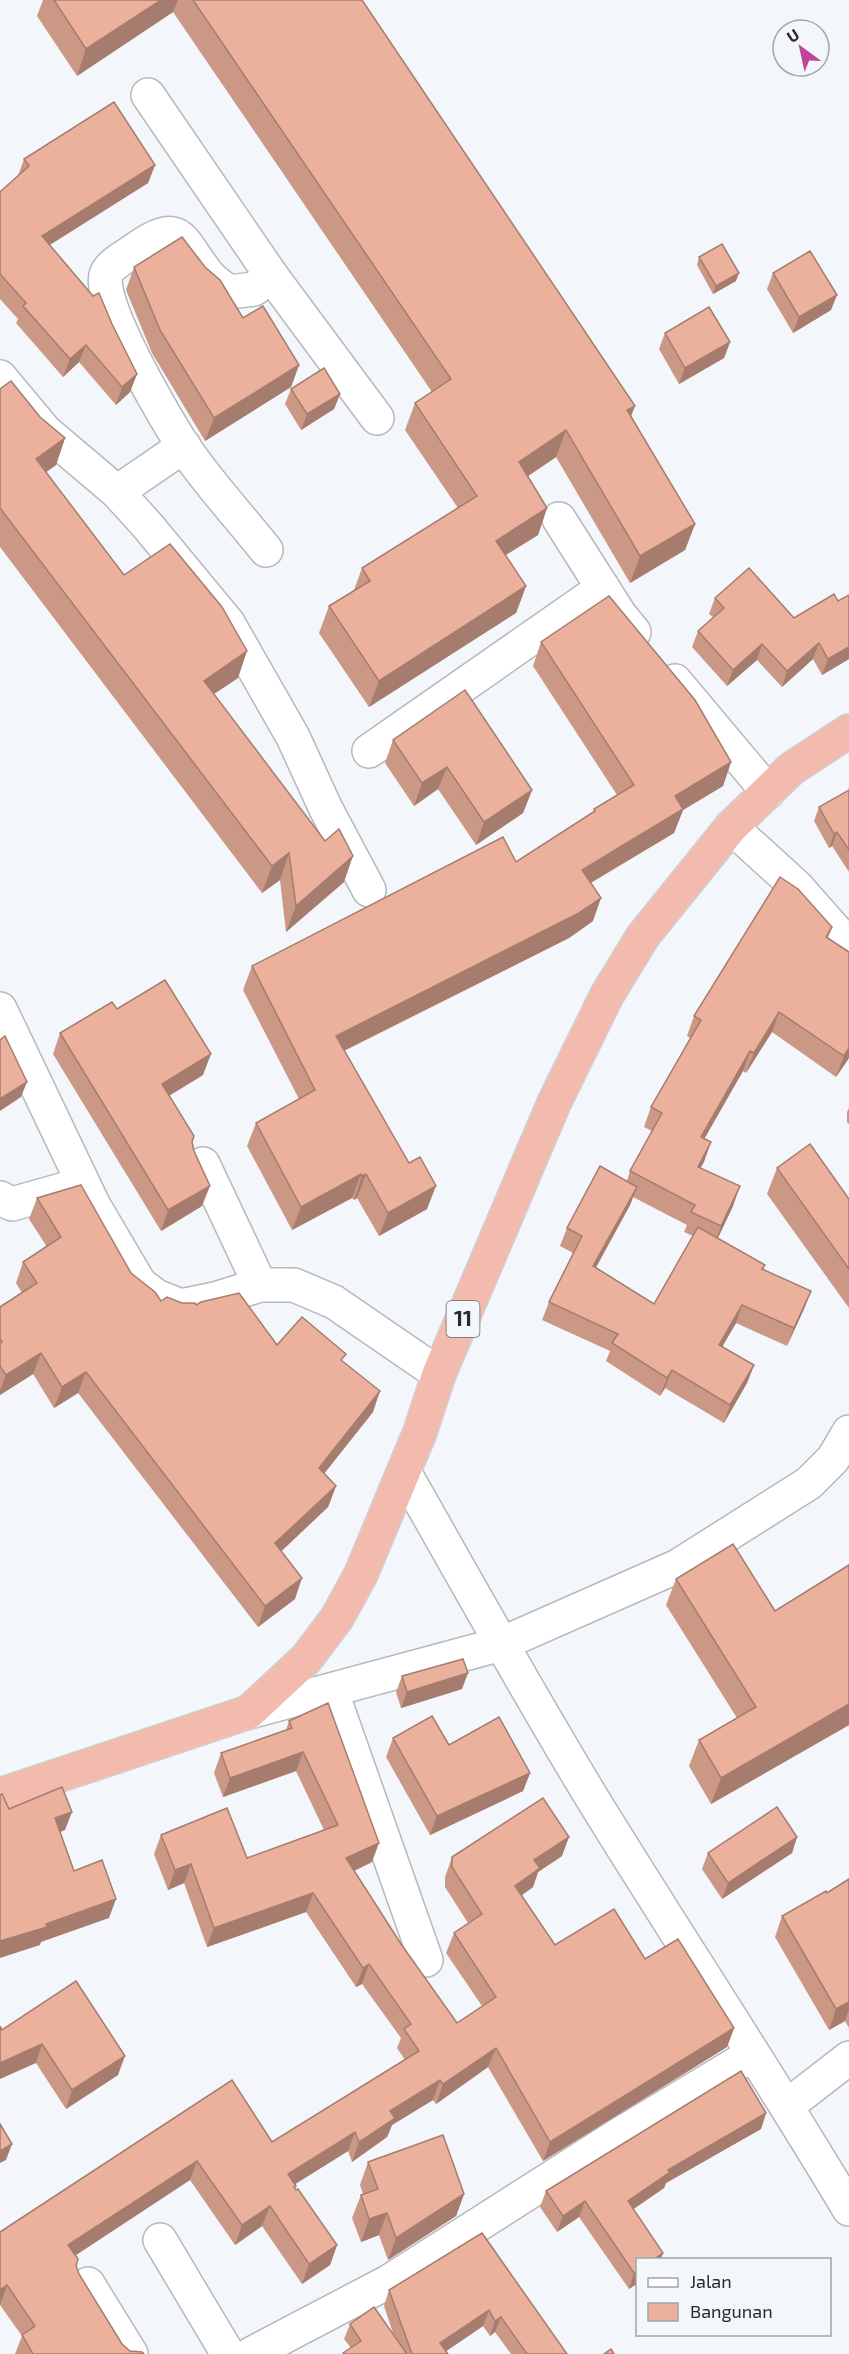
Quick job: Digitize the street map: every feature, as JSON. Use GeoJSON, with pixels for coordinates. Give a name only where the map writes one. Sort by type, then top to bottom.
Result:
{"type":"FeatureCollection","features":[{"type":"Feature","properties":{"kind":"highway","name":"11"},"geometry":{"type":"LineString","coordinates":[[0,1796],[249,1712],[306,1659],[337,1618],[361,1574],[404,1472],[439,1374],[554,1103],[607,995],[643,936],[731,827],[791,769],[849,731]]}},
{"type":"Feature","properties":{"kind":"street"},"geometry":{"type":"LineString","coordinates":[[148,95],[271,275],[377,418]]}},
{"type":"Feature","properties":{"kind":"street"},"geometry":{"type":"LineString","coordinates":[[266,550],[184,446],[124,341],[105,290],[106,273],[116,263],[147,241],[170,233],[178,235],[190,246],[211,278],[229,292],[254,289],[271,275]]}},
{"type":"Feature","properties":{"kind":"street"},"geometry":{"type":"LineString","coordinates":[[0,377],[45,431],[117,492],[228,623],[293,737],[326,809],[369,890]]}},
{"type":"Feature","properties":{"kind":"street"},"geometry":{"type":"LineString","coordinates":[[117,492],[184,446]]}},
{"type":"Feature","properties":{"kind":"street"},"geometry":{"type":"LineString","coordinates":[[559,519],[620,615],[768,792]]}},
{"type":"Feature","properties":{"kind":"street"},"geometry":{"type":"LineString","coordinates":[[369,751],[603,588]]}},
{"type":"Feature","properties":{"kind":"street"},"geometry":{"type":"LineString","coordinates":[[731,827],[796,886],[849,946]]}},
{"type":"Feature","properties":{"kind":"street"},"geometry":{"type":"LineString","coordinates":[[0,1010],[94,1206],[140,1284],[156,1296],[181,1306],[215,1299],[260,1285],[294,1285],[334,1302],[439,1374]]}},
{"type":"Feature","properties":{"kind":"street"},"geometry":{"type":"LineString","coordinates":[[203,1164],[260,1285]]}},
{"type":"Feature","properties":{"kind":"street"},"geometry":{"type":"LineString","coordinates":[[0,1198],[12,1204],[83,1184]]}},
{"type":"Feature","properties":{"kind":"street"},"geometry":{"type":"LineString","coordinates":[[249,1712],[501,1644],[678,1566],[809,1483],[833,1459],[849,1432]]}},
{"type":"Feature","properties":{"kind":"street"},"geometry":{"type":"LineString","coordinates":[[404,1472],[501,1644],[592,1797],[787,2106],[849,2209]]}},
{"type":"Feature","properties":{"kind":"street"},"geometry":{"type":"LineString","coordinates":[[331,1690],[426,1960]]}},
{"type":"Feature","properties":{"kind":"street"},"geometry":{"type":"LineString","coordinates":[[251,2354],[390,2281],[617,2136],[753,2054]]}},
{"type":"Feature","properties":{"kind":"street"},"geometry":{"type":"LineString","coordinates":[[787,2106],[849,2058]]}},
{"type":"Feature","properties":{"kind":"street"},"geometry":{"type":"LineString","coordinates":[[160,2240],[228,2354]]}},
{"type":"Feature","properties":{"kind":"street"},"geometry":{"type":"LineString","coordinates":[[88,2284],[131,2354]]}},
{"type":"Feature","properties":{"kind":"building"},"geometry":{"type":"Polygon","coordinates":[[[54,0],[161,0],[86,49],[54,0]]]}},
{"type":"Feature","properties":{"kind":"building"},"geometry":{"type":"Polygon","coordinates":[[[193,0],[362,0],[635,406],[627,410],[695,524],[640,556],[566,430],[519,462],[547,508],[496,541],[526,586],[379,681],[329,606],[370,581],[362,568],[477,496],[415,403],[451,379],[193,0]]]}},
{"type":"Feature","properties":{"kind":"building"},"geometry":{"type":"Polygon","coordinates":[[[114,102],[155,165],[42,236],[93,296],[99,293],[137,374],[122,387],[86,345],[70,359],[23,306],[26,303],[0,274],[0,192],[29,166],[24,159],[114,102]]]}},
{"type":"Feature","properties":{"kind":"building"},"geometry":{"type":"Polygon","coordinates":[[[182,237],[205,267],[220,280],[243,318],[263,306],[299,365],[214,418],[160,330],[134,267],[182,237]]]}},
{"type":"Feature","properties":{"kind":"building"},"geometry":{"type":"Polygon","coordinates":[[[722,244],[739,273],[716,286],[699,257],[722,244]]]}},
{"type":"Feature","properties":{"kind":"building"},"geometry":{"type":"Polygon","coordinates":[[[810,251],[837,295],[799,317],[773,273],[810,251]]]}},
{"type":"Feature","properties":{"kind":"building"},"geometry":{"type":"Polygon","coordinates":[[[709,307],[730,342],[685,368],[665,333],[709,307]]]}},
{"type":"Feature","properties":{"kind":"building"},"geometry":{"type":"Polygon","coordinates":[[[324,368],[340,394],[307,414],[291,389],[324,368]]]}},
{"type":"Feature","properties":{"kind":"building"},"geometry":{"type":"Polygon","coordinates":[[[11,381],[40,417],[65,438],[36,459],[124,575],[170,544],[222,607],[247,651],[204,681],[325,841],[339,829],[353,856],[296,906],[289,853],[272,866],[0,508],[0,389],[11,381]]]}},
{"type":"Feature","properties":{"kind":"building"},"geometry":{"type":"Polygon","coordinates":[[[749,568],[794,618],[834,594],[838,601],[849,595],[849,647],[828,659],[819,643],[787,671],[762,644],[733,670],[698,631],[724,608],[715,598],[749,568]]]}},
{"type":"Feature","properties":{"kind":"building"},"geometry":{"type":"Polygon","coordinates":[[[609,596],[695,700],[731,762],[675,796],[683,809],[582,870],[601,898],[577,914],[336,1036],[409,1163],[420,1157],[436,1186],[388,1213],[366,1174],[362,1176],[361,1174],[301,1207],[256,1123],[315,1090],[252,966],[503,837],[516,862],[634,785],[541,642],[609,596]]]}},
{"type":"Feature","properties":{"kind":"building"},"geometry":{"type":"Polygon","coordinates":[[[465,690],[532,790],[484,822],[447,767],[422,783],[393,740],[465,690]]]}},
{"type":"Feature","properties":{"kind":"building"},"geometry":{"type":"Polygon","coordinates":[[[849,790],[849,850],[837,832],[834,834],[819,807],[849,790]]]}},
{"type":"Feature","properties":{"kind":"building"},"geometry":{"type":"Polygon","coordinates":[[[780,877],[798,889],[832,927],[826,937],[849,952],[849,1048],[844,1056],[779,1012],[754,1053],[750,1051],[701,1137],[711,1142],[698,1167],[740,1186],[721,1226],[691,1212],[695,1205],[630,1171],[662,1113],[651,1107],[701,1020],[694,1016],[780,877]]]}},
{"type":"Feature","properties":{"kind":"building"},"geometry":{"type":"Polygon","coordinates":[[[165,980],[211,1054],[162,1084],[194,1136],[192,1142],[194,1151],[210,1186],[168,1210],[60,1033],[112,1002],[117,1009],[165,980]]]}},
{"type":"Feature","properties":{"kind":"building"},"geometry":{"type":"Polygon","coordinates":[[[5,1036],[27,1082],[0,1099],[0,1040],[5,1036]]]}},
{"type":"Feature","properties":{"kind":"building"},"geometry":{"type":"Polygon","coordinates":[[[810,1144],[849,1199],[849,1269],[777,1168],[810,1144]]]}},
{"type":"Feature","properties":{"kind":"building"},"geometry":{"type":"Polygon","coordinates":[[[600,1166],[637,1187],[593,1266],[654,1304],[698,1227],[765,1265],[762,1269],[811,1291],[794,1328],[742,1305],[719,1345],[754,1365],[730,1405],[672,1370],[667,1378],[612,1343],[618,1334],[549,1302],[582,1236],[567,1228],[600,1166]]]}},
{"type":"Feature","properties":{"kind":"building"},"geometry":{"type":"Polygon","coordinates":[[[81,1185],[131,1273],[155,1292],[161,1301],[167,1297],[196,1305],[239,1293],[277,1345],[302,1317],[346,1354],[341,1360],[380,1391],[319,1468],[336,1486],[275,1543],[302,1578],[265,1606],[86,1372],[62,1387],[41,1353],[6,1375],[0,1366],[0,1343],[2,1342],[0,1307],[37,1283],[23,1262],[61,1237],[37,1198],[81,1185]]]}},
{"type":"Feature","properties":{"kind":"building"},"geometry":{"type":"Polygon","coordinates":[[[733,1544],[775,1611],[849,1565],[849,1704],[721,1778],[699,1740],[756,1707],[676,1579],[733,1544]]]}},
{"type":"Feature","properties":{"kind":"building"},"geometry":{"type":"Polygon","coordinates":[[[463,1659],[468,1673],[407,1692],[402,1676],[463,1659]]]}},
{"type":"Feature","properties":{"kind":"building"},"geometry":{"type":"Polygon","coordinates":[[[328,1703],[379,1843],[346,1858],[401,1944],[457,2023],[496,1997],[454,1933],[482,1914],[452,1867],[452,1857],[543,1798],[569,1837],[534,1860],[540,1868],[515,1886],[555,1945],[614,1909],[645,1959],[678,1939],[734,2028],[550,2142],[496,2048],[443,2084],[440,2080],[390,2111],[395,2118],[359,2142],[355,2132],[288,2174],[296,2190],[298,2189],[337,2245],[309,2264],[270,2206],[242,2225],[197,2161],[68,2245],[78,2259],[76,2266],[79,2274],[122,2344],[130,2351],[144,2354],[33,2354],[22,2335],[35,2326],[7,2285],[0,2290],[0,2232],[232,2080],[272,2142],[419,2051],[404,2029],[411,2024],[369,1964],[363,1968],[313,1893],[214,1928],[191,1864],[175,1870],[161,1835],[227,1808],[247,1858],[338,1825],[303,1752],[230,1778],[221,1753],[292,1728],[289,1721],[328,1703]]]}},
{"type":"Feature","properties":{"kind":"building"},"geometry":{"type":"Polygon","coordinates":[[[432,1716],[449,1745],[499,1717],[530,1773],[437,1816],[393,1738],[432,1716]]]}},
{"type":"Feature","properties":{"kind":"building"},"geometry":{"type":"Polygon","coordinates":[[[62,1787],[72,1812],[55,1818],[74,1871],[102,1860],[116,1899],[46,1924],[47,1927],[0,1941],[0,1795],[2,1794],[9,1809],[62,1787]]]}},
{"type":"Feature","properties":{"kind":"building"},"geometry":{"type":"Polygon","coordinates":[[[777,1807],[797,1837],[728,1883],[708,1853],[777,1807]]]}},
{"type":"Feature","properties":{"kind":"building"},"geometry":{"type":"Polygon","coordinates":[[[849,1879],[849,2002],[836,2009],[782,1916],[849,1879]]]}},
{"type":"Feature","properties":{"kind":"building"},"geometry":{"type":"Polygon","coordinates":[[[76,1981],[125,2056],[72,2090],[42,2044],[0,2063],[0,2026],[2,2030],[76,1981]]]}},
{"type":"Feature","properties":{"kind":"building"},"geometry":{"type":"Polygon","coordinates":[[[741,2071],[766,2113],[668,2170],[670,2172],[628,2201],[663,2253],[656,2258],[636,2258],[636,2272],[634,2273],[585,2201],[563,2216],[546,2191],[741,2071]]]}},
{"type":"Feature","properties":{"kind":"building"},"geometry":{"type":"Polygon","coordinates":[[[0,2124],[12,2144],[0,2151],[0,2124]]]}},
{"type":"Feature","properties":{"kind":"building"},"geometry":{"type":"Polygon","coordinates":[[[443,2135],[464,2194],[396,2238],[387,2213],[369,2219],[361,2195],[378,2189],[368,2162],[443,2135]]]}},
{"type":"Feature","properties":{"kind":"building"},"geometry":{"type":"Polygon","coordinates":[[[482,2233],[567,2354],[527,2354],[501,2317],[495,2321],[489,2310],[440,2343],[448,2354],[412,2354],[389,2290],[482,2233]]]}},
{"type":"Feature","properties":{"kind":"building"},"geometry":{"type":"Polygon","coordinates":[[[374,2307],[407,2354],[343,2353],[361,2341],[350,2324],[374,2307]]]}},
{"type":"Feature","properties":{"kind":"building"},"geometry":{"type":"Polygon","coordinates":[[[611,2349],[614,2354],[604,2354],[611,2349]]]}}]}
